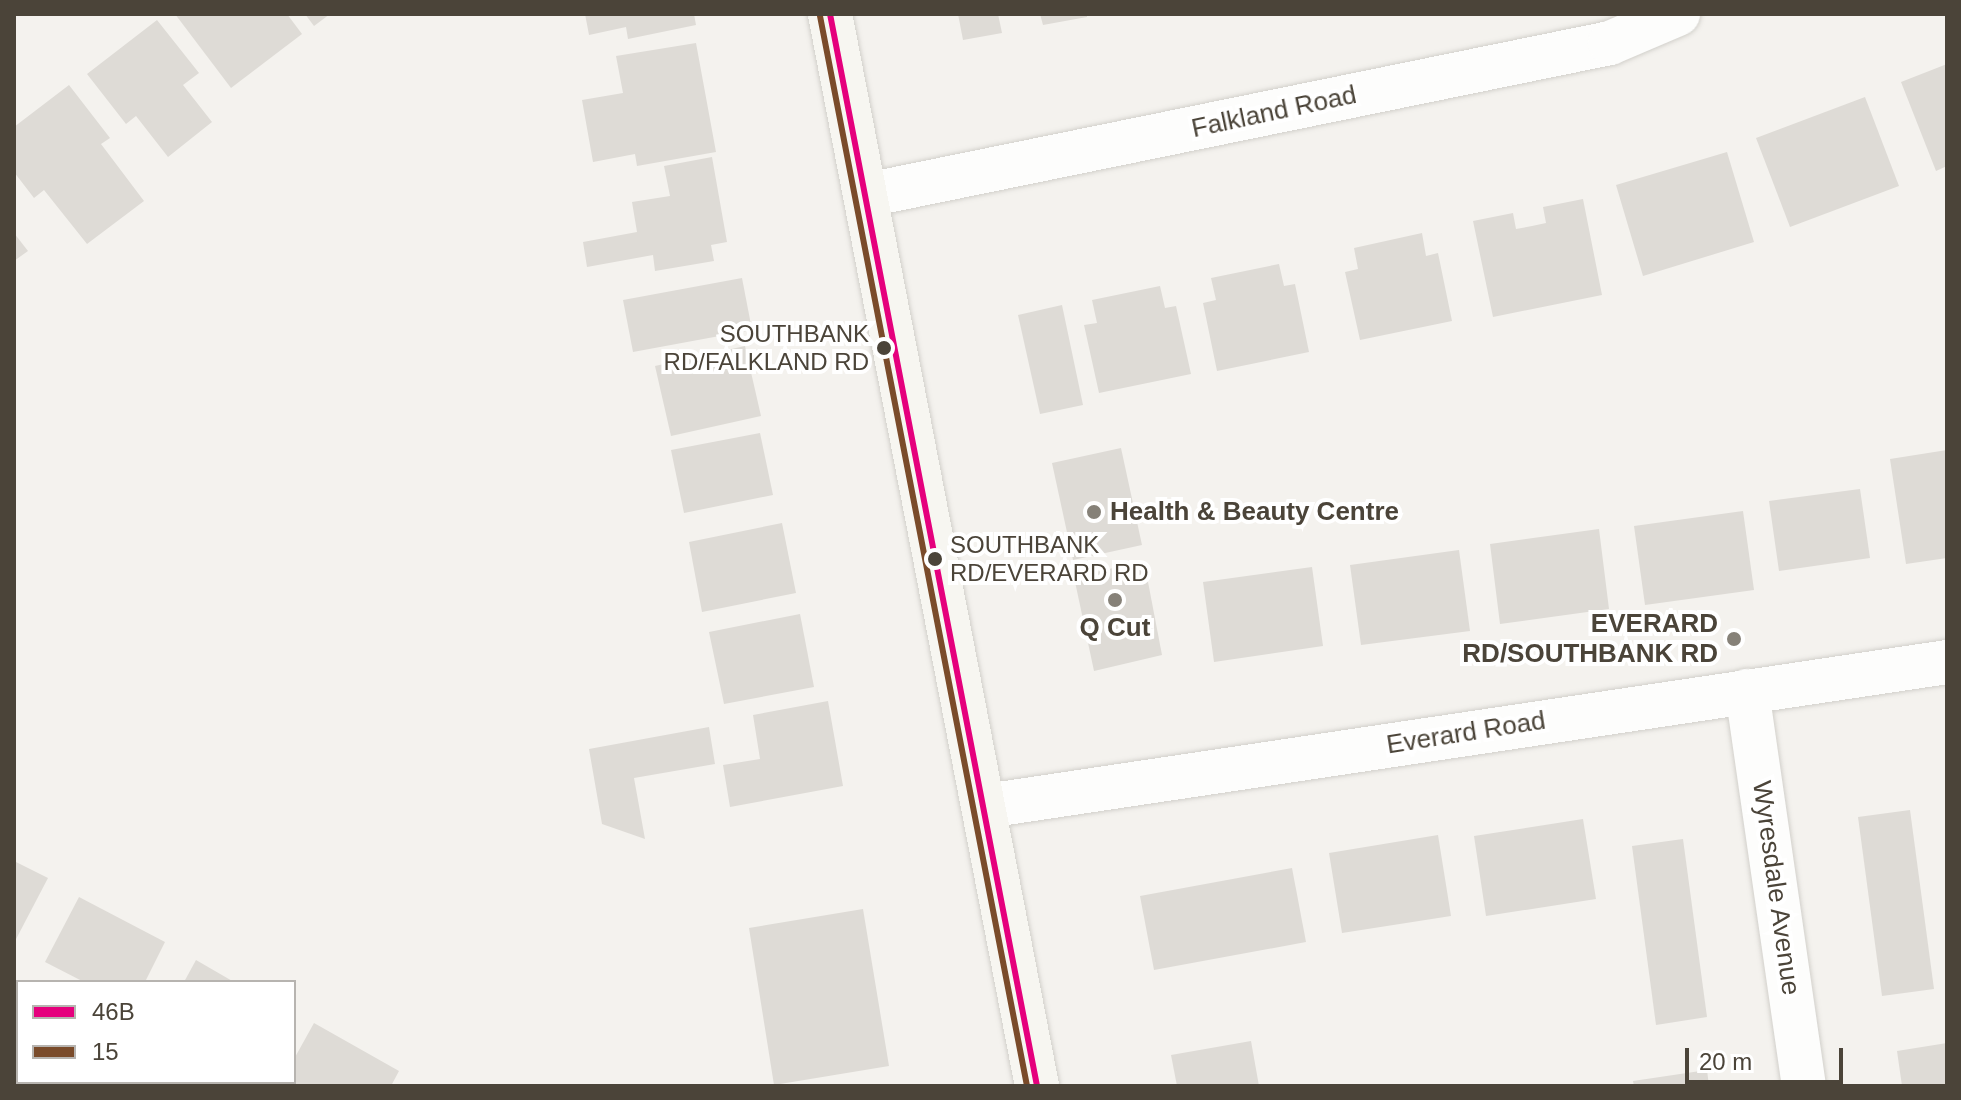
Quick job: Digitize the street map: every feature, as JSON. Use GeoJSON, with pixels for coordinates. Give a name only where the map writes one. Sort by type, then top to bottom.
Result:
{"type":"FeatureCollection","features":[{"type":"Feature","properties":{"kind":"street"},"geometry":{"type":"LineString","coordinates":[[830,14],[986,806],[1037,1086]]}},
{"type":"Feature","properties":{"kind":"street","name":"Falkland Road"},"geometry":{"type":"LineString","coordinates":[[867,195],[1610,43],[1678,14]]}},
{"type":"Feature","properties":{"kind":"street","name":"Everard Road"},"geometry":{"type":"LineString","coordinates":[[986,806],[1947,662]]}},
{"type":"Feature","properties":{"kind":"street","name":"Wyresdale Avenue"},"geometry":{"type":"LineString","coordinates":[[1747,691],[1804,1086]]}},
{"type":"Feature","properties":{"kind":"building"},"geometry":{"type":"Polygon","coordinates":[[[175,14],[287,14],[302,34],[231,88],[175,14]]]}},
{"type":"Feature","properties":{"kind":"building"},"geometry":{"type":"Polygon","coordinates":[[[305,14],[330,14],[314,26],[305,14]]]}},
{"type":"Feature","properties":{"kind":"building"},"geometry":{"type":"Polygon","coordinates":[[[585,14],[694,14],[696,25],[628,39],[626,27],[589,35],[585,14]]]}},
{"type":"Feature","properties":{"kind":"building"},"geometry":{"type":"Polygon","coordinates":[[[958,14],[998,14],[1002,33],[963,40],[958,14]]]}},
{"type":"Feature","properties":{"kind":"building"},"geometry":{"type":"Polygon","coordinates":[[[1040,14],[1087,14],[1087,17],[1043,25],[1040,14]]]}},
{"type":"Feature","properties":{"kind":"building"},"geometry":{"type":"Polygon","coordinates":[[[157,20],[199,73],[183,85],[212,122],[168,157],[136,116],[126,124],[87,74],[157,20]]]}},
{"type":"Feature","properties":{"kind":"building"},"geometry":{"type":"Polygon","coordinates":[[[696,43],[716,152],[637,166],[635,154],[593,162],[582,100],[623,93],[616,56],[696,43]]]}},
{"type":"Feature","properties":{"kind":"building"},"geometry":{"type":"Polygon","coordinates":[[[1947,64],[1947,166],[1936,171],[1901,82],[1947,64]]]}},
{"type":"Feature","properties":{"kind":"building"},"geometry":{"type":"Polygon","coordinates":[[[69,85],[110,138],[101,144],[144,201],[87,244],[44,190],[34,198],[14,172],[14,127],[69,85]]]}},
{"type":"Feature","properties":{"kind":"building"},"geometry":{"type":"Polygon","coordinates":[[[1865,97],[1899,186],[1790,227],[1756,138],[1865,97]]]}},
{"type":"Feature","properties":{"kind":"building"},"geometry":{"type":"Polygon","coordinates":[[[1727,152],[1754,242],[1643,276],[1616,185],[1727,152]]]}},
{"type":"Feature","properties":{"kind":"building"},"geometry":{"type":"Polygon","coordinates":[[[712,157],[727,242],[711,245],[714,261],[655,271],[653,255],[587,267],[583,242],[637,232],[632,202],[670,196],[664,166],[712,157]]]}},
{"type":"Feature","properties":{"kind":"building"},"geometry":{"type":"Polygon","coordinates":[[[1583,199],[1602,295],[1493,317],[1473,221],[1513,213],[1516,229],[1532,226],[1546,223],[1543,207],[1583,199]]]}},
{"type":"Feature","properties":{"kind":"building"},"geometry":{"type":"Polygon","coordinates":[[[14,233],[28,251],[14,261],[14,233]]]}},
{"type":"Feature","properties":{"kind":"building"},"geometry":{"type":"Polygon","coordinates":[[[1422,233],[1426,256],[1438,253],[1452,321],[1360,340],[1345,272],[1358,269],[1354,248],[1422,233]]]}},
{"type":"Feature","properties":{"kind":"building"},"geometry":{"type":"Polygon","coordinates":[[[1279,264],[1284,286],[1295,284],[1309,352],[1217,371],[1203,303],[1216,300],[1211,278],[1279,264]]]}},
{"type":"Feature","properties":{"kind":"building"},"geometry":{"type":"Polygon","coordinates":[[[742,278],[752,330],[633,352],[623,300],[742,278]]]}},
{"type":"Feature","properties":{"kind":"building"},"geometry":{"type":"Polygon","coordinates":[[[1160,286],[1165,308],[1176,306],[1191,374],[1099,393],[1084,325],[1097,323],[1092,300],[1160,286]]]}},
{"type":"Feature","properties":{"kind":"building"},"geometry":{"type":"Polygon","coordinates":[[[1062,305],[1083,405],[1040,414],[1018,315],[1062,305]]]}},
{"type":"Feature","properties":{"kind":"building"},"geometry":{"type":"Polygon","coordinates":[[[745,346],[761,416],[671,436],[655,366],[745,346]]]}},
{"type":"Feature","properties":{"kind":"building"},"geometry":{"type":"Polygon","coordinates":[[[760,433],[773,495],[684,513],[671,450],[760,433]]]}},
{"type":"Feature","properties":{"kind":"building"},"geometry":{"type":"Polygon","coordinates":[[[1121,448],[1142,545],[1073,560],[1052,463],[1121,448]]]}},
{"type":"Feature","properties":{"kind":"building"},"geometry":{"type":"Polygon","coordinates":[[[1947,450],[1947,558],[1906,564],[1890,459],[1947,450]]]}},
{"type":"Feature","properties":{"kind":"building"},"geometry":{"type":"Polygon","coordinates":[[[1860,489],[1870,558],[1779,571],[1769,501],[1860,489]]]}},
{"type":"Feature","properties":{"kind":"building"},"geometry":{"type":"Polygon","coordinates":[[[1743,511],[1754,590],[1645,605],[1634,526],[1743,511]]]}},
{"type":"Feature","properties":{"kind":"building"},"geometry":{"type":"Polygon","coordinates":[[[782,523],[796,593],[702,612],[689,542],[782,523]]]}},
{"type":"Feature","properties":{"kind":"building"},"geometry":{"type":"Polygon","coordinates":[[[1599,529],[1609,609],[1500,624],[1490,544],[1599,529]]]}},
{"type":"Feature","properties":{"kind":"building"},"geometry":{"type":"Polygon","coordinates":[[[1459,550],[1470,631],[1361,645],[1350,565],[1459,550]]]}},
{"type":"Feature","properties":{"kind":"building"},"geometry":{"type":"Polygon","coordinates":[[[1144,561],[1162,655],[1094,671],[1074,577],[1144,561]]]}},
{"type":"Feature","properties":{"kind":"building"},"geometry":{"type":"Polygon","coordinates":[[[1312,567],[1323,646],[1214,662],[1203,582],[1312,567]]]}},
{"type":"Feature","properties":{"kind":"building"},"geometry":{"type":"Polygon","coordinates":[[[800,614],[814,687],[724,704],[709,632],[800,614]]]}},
{"type":"Feature","properties":{"kind":"building"},"geometry":{"type":"Polygon","coordinates":[[[828,701],[843,786],[730,807],[723,765],[760,759],[753,715],[828,701]]]}},
{"type":"Feature","properties":{"kind":"building"},"geometry":{"type":"Polygon","coordinates":[[[709,727],[715,764],[634,778],[645,839],[602,824],[589,749],[709,727]]]}},
{"type":"Feature","properties":{"kind":"building"},"geometry":{"type":"Polygon","coordinates":[[[1910,810],[1934,989],[1882,996],[1858,817],[1910,810]]]}},
{"type":"Feature","properties":{"kind":"building"},"geometry":{"type":"Polygon","coordinates":[[[1583,819],[1596,899],[1486,916],[1474,836],[1583,819]]]}},
{"type":"Feature","properties":{"kind":"building"},"geometry":{"type":"Polygon","coordinates":[[[1438,835],[1451,916],[1342,933],[1329,853],[1438,835]]]}},
{"type":"Feature","properties":{"kind":"building"},"geometry":{"type":"Polygon","coordinates":[[[1683,839],[1707,1017],[1656,1025],[1632,846],[1683,839]]]}},
{"type":"Feature","properties":{"kind":"building"},"geometry":{"type":"Polygon","coordinates":[[[14,861],[48,878],[14,943],[14,861]]]}},
{"type":"Feature","properties":{"kind":"building"},"geometry":{"type":"Polygon","coordinates":[[[1292,868],[1306,942],[1154,970],[1140,896],[1292,868]]]}},
{"type":"Feature","properties":{"kind":"building"},"geometry":{"type":"Polygon","coordinates":[[[79,897],[165,942],[146,980],[80,980],[45,962],[79,897]]]}},
{"type":"Feature","properties":{"kind":"building"},"geometry":{"type":"Polygon","coordinates":[[[863,909],[889,1066],[774,1085],[749,928],[863,909]]]}},
{"type":"Feature","properties":{"kind":"building"},"geometry":{"type":"Polygon","coordinates":[[[196,960],[231,980],[185,980],[196,960]]]}},
{"type":"Feature","properties":{"kind":"building"},"geometry":{"type":"Polygon","coordinates":[[[314,1023],[399,1071],[391,1086],[279,1086],[296,1084],[296,1055],[314,1023]]]}},
{"type":"Feature","properties":{"kind":"building"},"geometry":{"type":"Polygon","coordinates":[[[1251,1041],[1259,1086],[1177,1086],[1171,1055],[1251,1041]]]}},
{"type":"Feature","properties":{"kind":"building"},"geometry":{"type":"Polygon","coordinates":[[[1947,1043],[1947,1086],[1902,1086],[1897,1051],[1947,1043]]]}},
{"type":"Feature","properties":{"kind":"building"},"geometry":{"type":"Polygon","coordinates":[[[1707,1070],[1709,1086],[1634,1086],[1633,1081],[1707,1070]]]}},
{"type":"Feature","properties":{"kind":"transit line","name":"46B"},"geometry":{"type":"LineString","coordinates":[[830,14],[1037,1086]]}},
{"type":"Feature","properties":{"kind":"transit line","name":"15"},"geometry":{"type":"LineString","coordinates":[[820,16],[1027,1086]]}},
{"type":"Feature","properties":{"kind":"place","name":"SOUTHBANK RD/FALKLAND RD"},"geometry":{"type":"Point","coordinates":[884,348]}},
{"type":"Feature","properties":{"kind":"place","name":"Health & Beauty Centre"},"geometry":{"type":"Point","coordinates":[1094,512]}},
{"type":"Feature","properties":{"kind":"place","name":"SOUTHBANK RD/EVERARD RD"},"geometry":{"type":"Point","coordinates":[935,559]}},
{"type":"Feature","properties":{"kind":"place","name":"Q Cut"},"geometry":{"type":"Point","coordinates":[1115,600]}},
{"type":"Feature","properties":{"kind":"place","name":"EVERARD RD/SOUTHBANK RD"},"geometry":{"type":"Point","coordinates":[1734,639]}}]}
